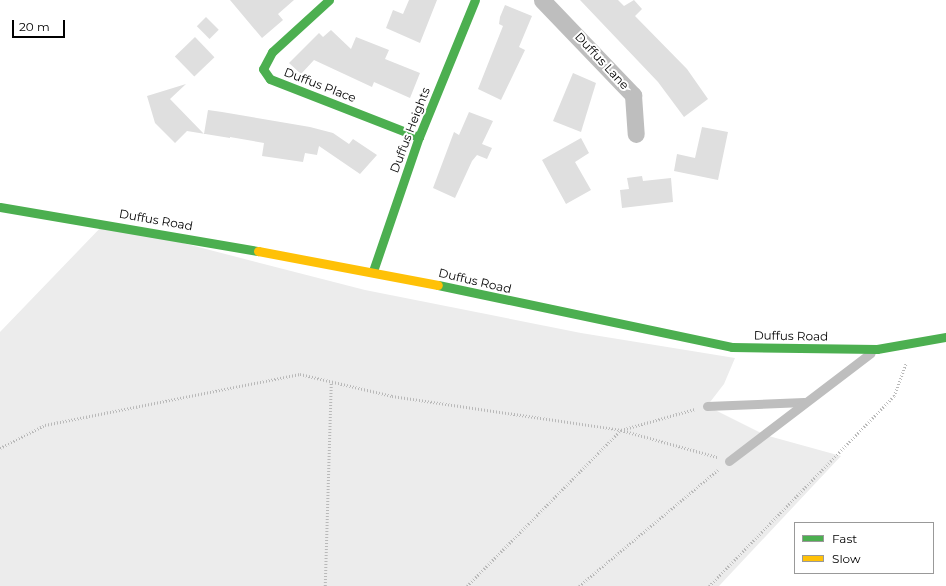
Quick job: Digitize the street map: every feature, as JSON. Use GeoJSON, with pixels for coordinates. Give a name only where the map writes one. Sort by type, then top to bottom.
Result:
{"type":"FeatureCollection","features":[{"type":"Feature","properties":{"kind":"main road","name":"Duffus Place"},"geometry":{"type":"LineString","coordinates":[[329,0],[272,52],[263,68],[270,79],[419,136]]}},
{"type":"Feature","properties":{"kind":"main road","name":"Duffus Heights"},"geometry":{"type":"LineString","coordinates":[[373,271],[419,136],[475,0]]}},
{"type":"Feature","properties":{"kind":"main road","name":"Duffus Road"},"geometry":{"type":"LineString","coordinates":[[0,207],[373,271],[732,347],[877,349],[913,344],[946,337]]}},
{"type":"Feature","properties":{"kind":"street","name":"Duffus Lane"},"geometry":{"type":"LineString","coordinates":[[542,0],[633,95],[636,134]]}},
{"type":"Feature","properties":{"kind":"lane"},"geometry":{"type":"LineString","coordinates":[[729,461],[804,402],[877,349]]}},
{"type":"Feature","properties":{"kind":"lane"},"geometry":{"type":"LineString","coordinates":[[707,406],[804,402]]}},
{"type":"Feature","properties":{"kind":"path"},"geometry":{"type":"LineString","coordinates":[[709,586],[894,396],[913,344]]}},
{"type":"Feature","properties":{"kind":"path"},"geometry":{"type":"LineString","coordinates":[[0,448],[45,425],[300,374],[392,396],[621,430],[729,461]]}},
{"type":"Feature","properties":{"kind":"path"},"geometry":{"type":"LineString","coordinates":[[325,586],[331,382]]}},
{"type":"Feature","properties":{"kind":"path"},"geometry":{"type":"LineString","coordinates":[[467,586],[621,430],[707,406]]}},
{"type":"Feature","properties":{"kind":"path"},"geometry":{"type":"LineString","coordinates":[[579,586],[729,461]]}},
{"type":"Feature","properties":{"kind":"shaded area"},"geometry":{"type":"Polygon","coordinates":[[[105,223],[365,290],[581,333],[735,358],[724,384],[707,406],[765,435],[841,456],[719,586],[0,586],[0,332],[105,223]]]}},
{"type":"Feature","properties":{"kind":"building"},"geometry":{"type":"Polygon","coordinates":[[[230,0],[294,0],[278,14],[283,20],[262,38],[230,0]]]}},
{"type":"Feature","properties":{"kind":"building"},"geometry":{"type":"Polygon","coordinates":[[[409,0],[437,0],[420,43],[386,28],[393,10],[403,14],[409,0]]]}},
{"type":"Feature","properties":{"kind":"building"},"geometry":{"type":"Polygon","coordinates":[[[580,0],[618,0],[624,6],[634,0],[642,9],[635,16],[687,69],[708,99],[684,117],[658,82],[580,0]]]}},
{"type":"Feature","properties":{"kind":"building"},"geometry":{"type":"Polygon","coordinates":[[[505,5],[532,16],[519,47],[525,50],[501,100],[478,89],[503,26],[499,24],[505,5]]]}},
{"type":"Feature","properties":{"kind":"building"},"geometry":{"type":"Polygon","coordinates":[[[206,17],[219,30],[210,39],[197,26],[206,17]]]}},
{"type":"Feature","properties":{"kind":"building"},"geometry":{"type":"Polygon","coordinates":[[[331,30],[351,49],[356,37],[389,50],[385,59],[420,73],[410,98],[374,82],[372,87],[314,60],[301,74],[289,63],[319,33],[323,37],[331,30]]]}},
{"type":"Feature","properties":{"kind":"building"},"geometry":{"type":"Polygon","coordinates":[[[195,37],[214,57],[194,77],[175,56],[195,37]]]}},
{"type":"Feature","properties":{"kind":"building"},"geometry":{"type":"Polygon","coordinates":[[[573,73],[596,83],[581,132],[553,121],[573,73]]]}},
{"type":"Feature","properties":{"kind":"building"},"geometry":{"type":"Polygon","coordinates":[[[186,84],[170,99],[204,134],[187,131],[175,143],[155,123],[147,96],[186,84]]]}},
{"type":"Feature","properties":{"kind":"building"},"geometry":{"type":"Polygon","coordinates":[[[208,110],[310,127],[333,133],[349,144],[353,139],[377,155],[360,174],[319,146],[317,155],[305,153],[303,162],[262,156],[264,143],[204,134],[208,110]]]}},
{"type":"Feature","properties":{"kind":"building"},"geometry":{"type":"Polygon","coordinates":[[[469,112],[493,121],[482,144],[492,148],[487,159],[477,155],[472,161],[455,198],[433,188],[454,132],[459,135],[469,112]]]}},
{"type":"Feature","properties":{"kind":"building"},"geometry":{"type":"Polygon","coordinates":[[[702,127],[728,132],[718,180],[674,171],[677,154],[695,158],[702,127]]]}},
{"type":"Feature","properties":{"kind":"building"},"geometry":{"type":"Polygon","coordinates":[[[581,138],[589,153],[575,162],[591,190],[566,204],[542,160],[581,138]]]}},
{"type":"Feature","properties":{"kind":"building"},"geometry":{"type":"Polygon","coordinates":[[[642,176],[643,181],[671,178],[673,202],[622,208],[620,190],[629,189],[627,178],[642,176]]]}},
{"type":"Feature","properties":{"kind":"traffic: fast"},"geometry":{"type":"LineString","coordinates":[[329,0],[272,52],[263,69],[270,79],[419,137]]}},
{"type":"Feature","properties":{"kind":"traffic: fast"},"geometry":{"type":"LineString","coordinates":[[373,271],[419,137],[475,0]]}},
{"type":"Feature","properties":{"kind":"traffic: fast"},"geometry":{"type":"LineString","coordinates":[[0,207],[258,251]]}},
{"type":"Feature","properties":{"kind":"traffic: fast"},"geometry":{"type":"LineString","coordinates":[[438,285],[732,347],[877,349],[946,337]]}},
{"type":"Feature","properties":{"kind":"traffic: slow"},"geometry":{"type":"LineString","coordinates":[[258,251],[438,285]]}}]}
